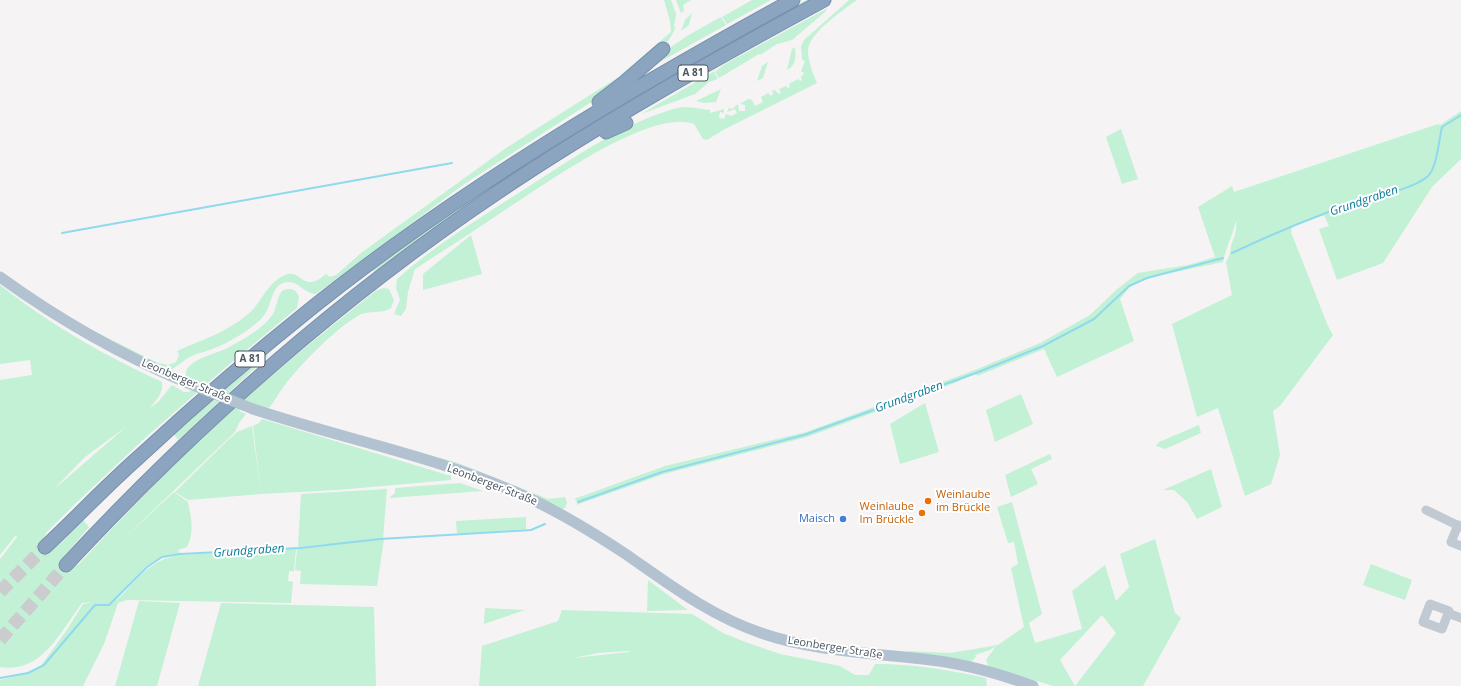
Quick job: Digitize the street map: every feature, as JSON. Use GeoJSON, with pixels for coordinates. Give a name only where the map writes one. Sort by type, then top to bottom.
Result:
{"type":"FeatureCollection","features":[{"type":"Feature","properties":{"kind":"highway","name":"A 81"},"geometry":{"type":"LineString","coordinates":[[45,547],[185,415],[314,306],[413,232],[576,124],[680,63],[793,0]]}},
{"type":"Feature","properties":{"kind":"highway","name":"A 81"},"geometry":{"type":"LineString","coordinates":[[66,565],[107,520],[204,424],[321,323],[453,223],[564,150],[673,85],[824,0]]}},
{"type":"Feature","properties":{"kind":"highway"},"geometry":{"type":"LineString","coordinates":[[576,124],[596,104],[625,82],[663,49]]}},
{"type":"Feature","properties":{"kind":"highway"},"geometry":{"type":"LineString","coordinates":[[564,150],[626,123]]}},
{"type":"Feature","properties":{"kind":"main road","name":"Leonberger Straße"},"geometry":{"type":"LineString","coordinates":[[0,277],[41,306],[94,338],[185,382],[253,409],[464,473],[520,494],[585,528],[699,605],[738,625],[761,633],[813,647],[932,660],[977,668],[1033,686]]}},
{"type":"Feature","properties":{"kind":"street"},"geometry":{"type":"LineString","coordinates":[[1426,510],[1459,526],[1451,542],[1461,546]]}},
{"type":"Feature","properties":{"kind":"street"},"geometry":{"type":"LineString","coordinates":[[1448,613],[1461,618]]}},
{"type":"Feature","properties":{"kind":"green space"},"geometry":{"type":"Polygon","coordinates":[[[664,0],[671,0],[676,14],[674,27],[676,27],[669,40],[596,99],[463,185],[316,294],[307,292],[297,284],[288,282],[283,283],[273,294],[265,315],[250,328],[225,343],[192,356],[174,368],[166,371],[78,323],[158,363],[168,365],[176,362],[179,355],[177,351],[214,335],[240,320],[253,309],[273,283],[285,275],[295,275],[307,282],[312,282],[318,280],[326,274],[330,277],[336,275],[361,253],[506,148],[617,78],[671,32],[670,21],[664,0]]]}},
{"type":"Feature","properties":{"kind":"green space"},"geometry":{"type":"Polygon","coordinates":[[[676,0],[691,0],[683,5],[684,11],[681,13],[676,0]]]}},
{"type":"Feature","properties":{"kind":"green space"},"geometry":{"type":"Polygon","coordinates":[[[752,0],[771,0],[727,24],[722,17],[752,0]]]}},
{"type":"Feature","properties":{"kind":"green space"},"geometry":{"type":"Polygon","coordinates":[[[806,0],[809,0],[706,57],[570,137],[454,214],[374,272],[373,270],[424,232],[530,161],[584,127],[694,62],[806,0]]]}},
{"type":"Feature","properties":{"kind":"green space"},"geometry":{"type":"Polygon","coordinates":[[[849,0],[857,0],[820,29],[810,43],[808,50],[809,59],[817,83],[723,130],[707,140],[703,139],[694,124],[676,122],[653,127],[628,136],[602,149],[551,180],[415,269],[408,292],[406,309],[401,316],[394,314],[400,300],[396,288],[397,279],[412,266],[477,220],[600,142],[638,122],[657,114],[681,107],[710,110],[710,113],[724,109],[724,113],[720,112],[719,118],[724,119],[726,114],[731,116],[737,113],[735,109],[727,112],[729,108],[732,109],[738,104],[739,111],[745,111],[745,105],[740,104],[748,99],[752,100],[755,106],[763,102],[761,97],[768,93],[771,96],[773,94],[772,91],[774,90],[779,94],[781,92],[779,89],[786,86],[788,88],[790,87],[789,84],[798,79],[800,81],[802,80],[801,77],[804,73],[801,71],[805,61],[802,60],[801,46],[804,40],[849,0]]]}},
{"type":"Feature","properties":{"kind":"green space"},"geometry":{"type":"Polygon","coordinates":[[[828,8],[792,40],[777,44],[719,78],[715,72],[725,64],[828,8]]]}},
{"type":"Feature","properties":{"kind":"green space"},"geometry":{"type":"Polygon","coordinates":[[[692,13],[689,25],[681,31],[685,20],[692,13]]]}},
{"type":"Feature","properties":{"kind":"green space"},"geometry":{"type":"Polygon","coordinates":[[[721,17],[726,25],[649,68],[673,45],[721,17]]]}},
{"type":"Feature","properties":{"kind":"green space"},"geometry":{"type":"Polygon","coordinates":[[[795,47],[794,63],[787,70],[792,49],[795,47]]]}},
{"type":"Feature","properties":{"kind":"green space"},"geometry":{"type":"Polygon","coordinates":[[[768,62],[763,78],[757,81],[762,66],[768,62]]]}},
{"type":"Feature","properties":{"kind":"green space"},"geometry":{"type":"Polygon","coordinates":[[[718,69],[714,72],[718,79],[709,82],[695,94],[641,114],[718,69]]]}},
{"type":"Feature","properties":{"kind":"green space"},"geometry":{"type":"Polygon","coordinates":[[[721,89],[716,102],[704,103],[696,101],[721,89]]]}},
{"type":"Feature","properties":{"kind":"green space"},"geometry":{"type":"Polygon","coordinates":[[[1461,111],[1461,159],[1432,187],[1383,263],[1337,280],[1319,229],[1329,226],[1324,215],[1292,227],[1291,232],[1328,326],[1333,335],[1280,406],[1273,411],[1280,455],[1271,484],[1245,496],[1218,408],[1197,417],[1172,324],[1232,295],[1226,262],[1235,234],[1236,220],[1223,262],[1147,278],[1130,287],[1120,299],[1134,341],[1057,377],[1044,349],[977,376],[976,373],[957,382],[807,437],[664,474],[576,505],[578,502],[574,499],[665,466],[806,432],[975,370],[1040,343],[1090,315],[1116,290],[1138,273],[1188,265],[1215,257],[1198,207],[1232,186],[1234,192],[1438,124],[1440,125],[1461,111]]]}},
{"type":"Feature","properties":{"kind":"green space"},"geometry":{"type":"Polygon","coordinates":[[[1121,129],[1138,179],[1122,184],[1106,137],[1121,129]]]}},
{"type":"Feature","properties":{"kind":"green space"},"geometry":{"type":"Polygon","coordinates":[[[471,235],[482,274],[423,290],[423,274],[471,235]]]}},
{"type":"Feature","properties":{"kind":"green space"},"geometry":{"type":"Polygon","coordinates":[[[0,285],[38,313],[78,338],[162,382],[161,393],[150,408],[159,401],[172,385],[184,392],[189,392],[200,384],[186,378],[186,372],[189,366],[201,358],[235,344],[264,324],[273,314],[282,291],[288,289],[292,290],[296,292],[299,297],[297,308],[145,438],[47,532],[43,539],[43,543],[52,548],[60,544],[83,520],[89,527],[65,555],[64,560],[71,567],[79,564],[135,504],[214,426],[283,366],[377,290],[384,288],[389,289],[394,300],[391,308],[360,315],[337,331],[299,368],[284,386],[270,407],[267,408],[249,402],[239,411],[246,414],[239,423],[235,432],[118,544],[174,492],[188,502],[192,530],[187,547],[178,550],[180,554],[162,557],[146,566],[113,601],[121,596],[148,568],[159,561],[172,557],[180,555],[296,549],[294,571],[289,571],[288,581],[293,582],[291,603],[127,600],[118,603],[104,644],[83,686],[0,686],[0,680],[28,673],[40,667],[83,604],[94,602],[82,603],[57,638],[39,657],[27,664],[15,667],[0,667],[0,559],[17,537],[16,535],[0,555],[0,380],[32,375],[30,360],[0,364],[0,285]],[[127,426],[85,457],[52,491],[127,426]]]}},
{"type":"Feature","properties":{"kind":"green space"},"geometry":{"type":"Polygon","coordinates":[[[267,354],[268,356],[178,440],[174,434],[267,354]]]}},
{"type":"Feature","properties":{"kind":"green space"},"geometry":{"type":"Polygon","coordinates":[[[1021,394],[1033,424],[995,442],[986,410],[1021,394]]]}},
{"type":"Feature","properties":{"kind":"green space"},"geometry":{"type":"Polygon","coordinates":[[[925,403],[939,452],[900,464],[890,424],[925,403]]]}},
{"type":"Feature","properties":{"kind":"green space"},"geometry":{"type":"Polygon","coordinates":[[[262,419],[451,476],[451,480],[337,490],[261,494],[253,426],[259,423],[262,419]]]}},
{"type":"Feature","properties":{"kind":"green space"},"geometry":{"type":"Polygon","coordinates":[[[1199,425],[1201,433],[1165,449],[1156,446],[1159,442],[1199,425]]]}},
{"type":"Feature","properties":{"kind":"green space"},"geometry":{"type":"Polygon","coordinates":[[[252,426],[261,494],[188,500],[175,492],[237,432],[252,426]]]}},
{"type":"Feature","properties":{"kind":"green space"},"geometry":{"type":"Polygon","coordinates":[[[377,440],[458,463],[548,499],[565,497],[567,503],[565,508],[560,510],[376,444],[377,440]]]}},
{"type":"Feature","properties":{"kind":"green space"},"geometry":{"type":"Polygon","coordinates":[[[1050,454],[1052,459],[1031,469],[1038,484],[1011,497],[1005,475],[1050,454]]]}},
{"type":"Feature","properties":{"kind":"green space"},"geometry":{"type":"Polygon","coordinates":[[[1211,469],[1222,507],[1197,519],[1187,502],[1174,490],[1163,490],[1211,469]]]}},
{"type":"Feature","properties":{"kind":"green space"},"geometry":{"type":"Polygon","coordinates":[[[460,483],[483,491],[389,498],[395,493],[395,488],[460,483]]]}},
{"type":"Feature","properties":{"kind":"green space"},"geometry":{"type":"Polygon","coordinates":[[[387,489],[383,539],[298,547],[301,494],[387,489]]]}},
{"type":"Feature","properties":{"kind":"green space"},"geometry":{"type":"Polygon","coordinates":[[[1012,502],[1042,614],[1029,623],[1035,643],[1082,629],[1072,591],[1105,565],[1116,601],[1129,587],[1120,554],[1155,539],[1175,613],[1181,618],[1143,686],[1075,686],[1053,686],[988,666],[986,660],[996,646],[990,650],[975,655],[976,657],[971,662],[910,653],[907,651],[951,653],[998,645],[1024,627],[1011,568],[1018,564],[1014,542],[1008,543],[997,507],[1012,502]],[[1102,615],[1060,660],[1075,686],[1116,633],[1102,615]]]}},
{"type":"Feature","properties":{"kind":"green space"},"geometry":{"type":"Polygon","coordinates":[[[526,517],[526,529],[457,534],[456,521],[526,517]]]}},
{"type":"Feature","properties":{"kind":"green space"},"geometry":{"type":"Polygon","coordinates":[[[384,539],[377,586],[300,584],[301,571],[295,570],[297,549],[384,539]]]}},
{"type":"Feature","properties":{"kind":"green space"},"geometry":{"type":"Polygon","coordinates":[[[1371,564],[1412,580],[1405,600],[1363,585],[1371,564]]]}},
{"type":"Feature","properties":{"kind":"green space"},"geometry":{"type":"Polygon","coordinates":[[[648,580],[688,610],[647,611],[648,580]]]}},
{"type":"Feature","properties":{"kind":"green space"},"geometry":{"type":"Polygon","coordinates":[[[139,601],[180,603],[157,686],[115,686],[139,601]]]}},
{"type":"Feature","properties":{"kind":"green space"},"geometry":{"type":"Polygon","coordinates":[[[221,603],[374,607],[376,686],[198,686],[221,603]]]}},
{"type":"Feature","properties":{"kind":"green space"},"geometry":{"type":"Polygon","coordinates":[[[485,608],[525,610],[484,624],[485,608]]]}},
{"type":"Feature","properties":{"kind":"green space"},"geometry":{"type":"Polygon","coordinates":[[[562,610],[692,614],[723,633],[748,643],[780,654],[840,666],[855,675],[869,675],[875,664],[918,666],[986,678],[987,686],[479,686],[482,646],[558,621],[562,610]],[[629,652],[598,653],[573,658],[629,652]]]}},
{"type":"Feature","properties":{"kind":"waterway","name":"Grundgraben"},"geometry":{"type":"LineString","coordinates":[[1232,253],[1280,231],[1329,212],[1362,200],[1397,191],[1422,181],[1428,176],[1434,167],[1442,127],[1461,115]]}},
{"type":"Feature","properties":{"kind":"waterway"},"geometry":{"type":"LineString","coordinates":[[62,233],[452,163]]}},
{"type":"Feature","properties":{"kind":"waterway","name":"Grundgraben"},"geometry":{"type":"LineString","coordinates":[[578,502],[662,472],[804,435],[976,373],[1043,346],[1094,319],[1129,286],[1147,278],[1223,258]]}},
{"type":"Feature","properties":{"kind":"waterway","name":"Grundgraben"},"geometry":{"type":"LineString","coordinates":[[0,678],[28,673],[44,665],[95,605],[109,605],[147,567],[162,557],[180,554],[300,548],[380,539],[531,530],[545,524]]}},
{"type":"Feature","properties":{"kind":"tunnel"},"geometry":{"type":"LineString","coordinates":[[0,592],[45,547]]}},
{"type":"Feature","properties":{"kind":"tunnel"},"geometry":{"type":"LineString","coordinates":[[0,640],[66,565]]}},
{"type":"Feature","properties":{"kind":"place","name":"Weinlaube im Brückle"},"geometry":{"type":"Point","coordinates":[928,501]}},
{"type":"Feature","properties":{"kind":"place","name":"Weinlaube Im Brückle"},"geometry":{"type":"Point","coordinates":[922,513]}},
{"type":"Feature","properties":{"kind":"place","name":"Maisch"},"geometry":{"type":"Point","coordinates":[843,519]}}]}
